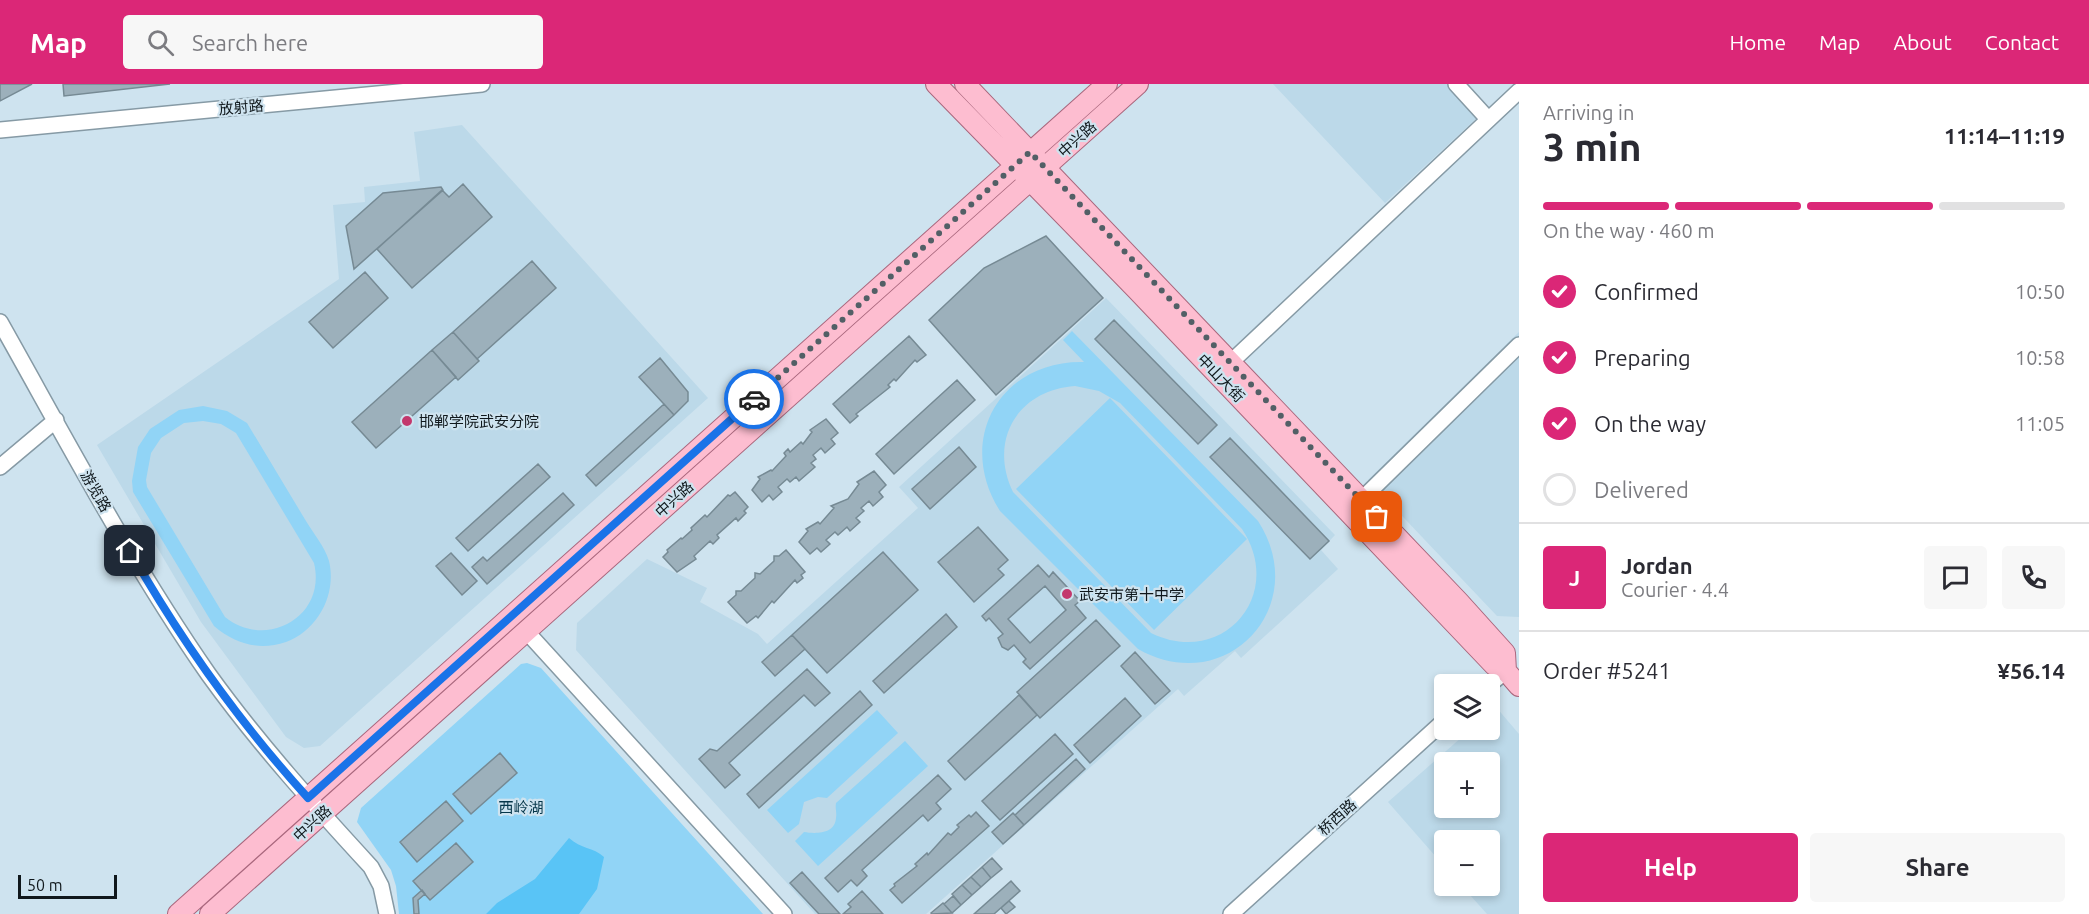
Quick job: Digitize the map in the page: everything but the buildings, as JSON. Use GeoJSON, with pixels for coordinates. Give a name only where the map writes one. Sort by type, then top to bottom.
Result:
{"type":"FeatureCollection","features":[{"type":"Feature","properties":{"kind":"main road","name":"中山大街"},"geometry":{"type":"LineString","coordinates":[[936,84],[1015,166],[1037,174],[1230,363],[1505,653],[1516,669]]}},
{"type":"Feature","properties":{"kind":"main road","name":"中山大街"},"geometry":{"type":"LineString","coordinates":[[965,84],[1030,152],[1037,174],[1153,306],[1494,665],[1516,669]]}},
{"type":"Feature","properties":{"kind":"main road","name":"中兴路"},"geometry":{"type":"LineString","coordinates":[[178,914],[1107,84]]}},
{"type":"Feature","properties":{"kind":"main road","name":"中兴路"},"geometry":{"type":"LineString","coordinates":[[210,914],[1138,84]]}},
{"type":"Feature","properties":{"kind":"street","name":"放射路"},"geometry":{"type":"LineString","coordinates":[[0,130],[482,84]]}},
{"type":"Feature","properties":{"kind":"street"},"geometry":{"type":"LineString","coordinates":[[1456,84],[1488,119]]}},
{"type":"Feature","properties":{"kind":"street"},"geometry":{"type":"LineString","coordinates":[[1230,363],[1519,92]]}},
{"type":"Feature","properties":{"kind":"street","name":"游览路"},"geometry":{"type":"LineString","coordinates":[[0,322],[140,568],[209,675],[276,762],[371,867],[381,886],[387,914]]}},
{"type":"Feature","properties":{"kind":"street"},"geometry":{"type":"LineString","coordinates":[[1360,500],[1519,345]]}},
{"type":"Feature","properties":{"kind":"street"},"geometry":{"type":"LineString","coordinates":[[0,467],[56,420]]}},
{"type":"Feature","properties":{"kind":"street"},"geometry":{"type":"LineString","coordinates":[[526,632],[784,914]]}},
{"type":"Feature","properties":{"kind":"street"},"geometry":{"type":"LineString","coordinates":[[1500,678],[1516,669]]}},
{"type":"Feature","properties":{"kind":"street","name":"桥西路"},"geometry":{"type":"LineString","coordinates":[[1231,914],[1434,730]]}},
{"type":"Feature","properties":{"kind":"shaded area"},"geometry":{"type":"Polygon","coordinates":[[[1273,84],[1448,84],[1479,116],[1385,203],[1273,84]]]}},
{"type":"Feature","properties":{"kind":"shaded area","name":"邯郸学院武安分院"},"geometry":{"type":"Polygon","coordinates":[[[462,125],[708,398],[320,746],[304,748],[286,737],[201,622],[97,445],[339,279],[333,205],[365,202],[364,187],[420,181],[414,132],[462,125]]]}},
{"type":"Feature","properties":{"kind":"shaded area","name":"武安市第十中学"},"geometry":{"type":"Polygon","coordinates":[[[1106,298],[1335,535],[1321,550],[1338,569],[1241,658],[1235,651],[1184,696],[1178,689],[926,914],[815,914],[576,650],[577,623],[647,559],[707,588],[700,602],[758,634],[767,644],[918,508],[899,487],[1106,298]]]}},
{"type":"Feature","properties":{"kind":"shaded area"},"geometry":{"type":"Polygon","coordinates":[[[1519,332],[1519,617],[1497,616],[1368,480],[1519,332]]]}},
{"type":"Feature","properties":{"kind":"shaded area"},"geometry":{"type":"Polygon","coordinates":[[[1500,712],[1519,734],[1519,914],[1487,914],[1471,896],[1500,896],[1500,830],[1434,830],[1434,855],[1388,802],[1434,762],[1434,818],[1500,818],[1500,752],[1445,752],[1458,740],[1500,740],[1500,712]]]}},
{"type":"Feature","properties":{"kind":"shaded area"},"geometry":{"type":"Polygon","coordinates":[[[569,838],[604,857],[597,889],[579,914],[486,914],[497,903],[535,879],[569,838]]]}},
{"type":"Feature","properties":{"kind":"green space"},"geometry":{"type":"Polygon","coordinates":[[[1072,331],[1258,521],[1272,553],[1275,584],[1267,612],[1252,636],[1229,653],[1202,662],[1171,661],[1138,649],[1000,511],[987,484],[982,457],[985,432],[994,409],[1009,390],[1029,374],[1054,365],[1084,362],[1063,340],[1072,331]],[[1075,386],[1055,390],[1038,397],[1024,408],[1013,421],[1004,454],[1006,473],[1013,492],[1151,633],[1177,641],[1201,641],[1223,633],[1240,619],[1251,600],[1256,578],[1254,554],[1242,529],[1120,403],[1099,391],[1075,386]]]}},
{"type":"Feature","properties":{"kind":"green space"},"geometry":{"type":"Polygon","coordinates":[[[1110,398],[1247,539],[1154,630],[1016,489],[1110,398]]]}},
{"type":"Feature","properties":{"kind":"green space"},"geometry":{"type":"Polygon","coordinates":[[[203,406],[227,411],[247,423],[325,551],[331,573],[330,586],[323,609],[307,629],[286,642],[266,646],[248,644],[230,637],[214,626],[133,492],[132,481],[138,447],[150,429],[179,410],[203,406]],[[203,421],[184,423],[161,438],[151,453],[146,480],[147,487],[225,617],[241,626],[258,630],[275,629],[290,623],[302,613],[311,599],[316,582],[314,563],[236,433],[221,424],[203,421]]]}},
{"type":"Feature","properties":{"kind":"green space","name":"西岭湖"},"geometry":{"type":"Polygon","coordinates":[[[527,663],[541,668],[763,914],[399,914],[396,886],[391,870],[357,822],[361,808],[521,664],[527,663]]]}},
{"type":"Feature","properties":{"kind":"green space"},"geometry":{"type":"Polygon","coordinates":[[[877,710],[898,733],[827,798],[818,797],[804,802],[799,824],[788,833],[767,810],[877,710]]]}},
{"type":"Feature","properties":{"kind":"green space"},"geometry":{"type":"Polygon","coordinates":[[[905,741],[928,766],[818,866],[795,841],[804,832],[819,833],[829,830],[835,823],[836,803],[905,741]]]}},
{"type":"Feature","properties":{"kind":"way so far"},"geometry":{"type":"LineString","coordinates":[[754,399],[1030,152],[1377,517]]}},
{"type":"Feature","properties":{"kind":"place","name":"邯郸学院武安分院"},"geometry":{"type":"Point","coordinates":[407,421]}},
{"type":"Feature","properties":{"kind":"place","name":"武安市第十中学"},"geometry":{"type":"Point","coordinates":[1067,594]}},
{"type":"Feature","properties":{"kind":"route"},"geometry":{"type":"LineString","coordinates":[[130,551],[209,675],[276,762],[308,798],[754,399]]}}]}
